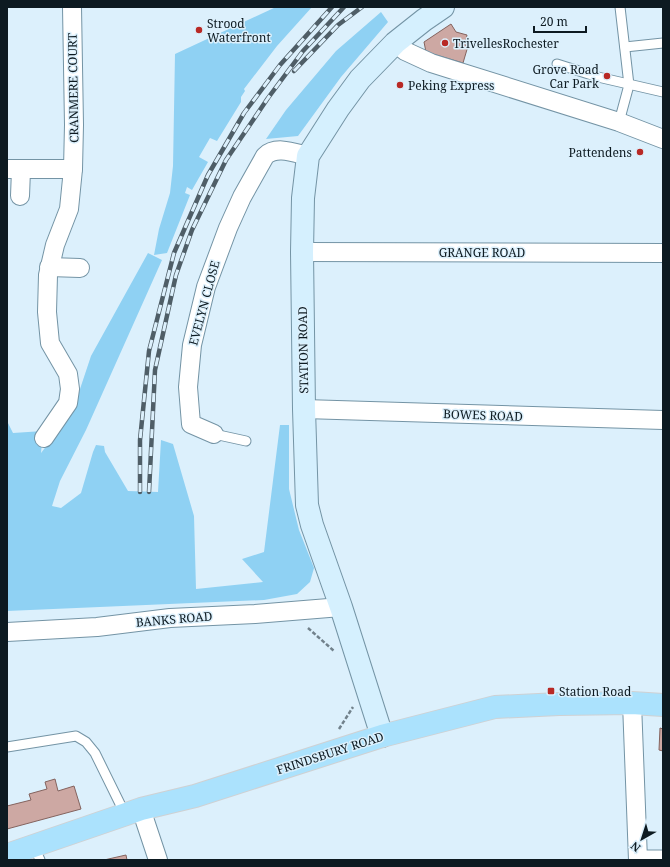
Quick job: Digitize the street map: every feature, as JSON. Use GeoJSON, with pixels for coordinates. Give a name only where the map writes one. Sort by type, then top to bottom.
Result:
{"type":"FeatureCollection","features":[{"type":"Feature","properties":{"kind":"main road","name":"STATION ROAD"},"geometry":{"type":"LineString","coordinates":[[382,736],[341,608],[312,525],[307,505],[304,409],[302,252],[303,198],[308,156],[360,79],[395,43],[442,7]]}},
{"type":"Feature","properties":{"kind":"main road","name":"FRINDSBURY ROAD"},"geometry":{"type":"LineString","coordinates":[[7,855],[37,853],[133,812],[195,796],[382,736],[495,707],[632,703],[663,705]]}},
{"type":"Feature","properties":{"kind":"street","name":"CRANMERE COURT"},"geometry":{"type":"LineString","coordinates":[[44,438],[68,403],[70,389],[68,374],[50,344],[47,312],[48,275],[55,245],[69,209],[73,169],[74,125],[72,7]]}},
{"type":"Feature","properties":{"kind":"street"},"geometry":{"type":"LineString","coordinates":[[395,43],[404,51],[431,62],[619,122],[663,139]]}},
{"type":"Feature","properties":{"kind":"street","name":"EVELYN CLOSE"},"geometry":{"type":"LineString","coordinates":[[214,434],[186,429],[192,345],[208,279],[225,234],[241,198],[268,153],[282,150],[308,156]]}},
{"type":"Feature","properties":{"kind":"street"},"geometry":{"type":"LineString","coordinates":[[20,196],[14,169],[73,169]]}},
{"type":"Feature","properties":{"kind":"street","name":"GRANGE ROAD"},"geometry":{"type":"LineString","coordinates":[[302,252],[663,253]]}},
{"type":"Feature","properties":{"kind":"street"},"geometry":{"type":"LineString","coordinates":[[50,267],[80,268]]}},
{"type":"Feature","properties":{"kind":"street","name":"BOWES ROAD"},"geometry":{"type":"LineString","coordinates":[[304,409],[663,420]]}},
{"type":"Feature","properties":{"kind":"street","name":"BANKS ROAD"},"geometry":{"type":"LineString","coordinates":[[7,632],[97,627],[170,618],[341,608]]}},
{"type":"Feature","properties":{"kind":"street"},"geometry":{"type":"LineString","coordinates":[[632,703],[639,804],[638,857]]}},
{"type":"Feature","properties":{"kind":"street"},"geometry":{"type":"LineString","coordinates":[[133,812],[158,860]]}},
{"type":"Feature","properties":{"kind":"lane"},"geometry":{"type":"LineString","coordinates":[[619,122],[630,85],[620,7]]}},
{"type":"Feature","properties":{"kind":"lane"},"geometry":{"type":"LineString","coordinates":[[625,47],[663,43]]}},
{"type":"Feature","properties":{"kind":"lane"},"geometry":{"type":"LineString","coordinates":[[556,64],[598,77],[663,92]]}},
{"type":"Feature","properties":{"kind":"lane","name":"EVELYN CLOSE"},"geometry":{"type":"LineString","coordinates":[[214,434],[246,442]]}},
{"type":"Feature","properties":{"kind":"lane"},"geometry":{"type":"LineString","coordinates":[[7,747],[76,736],[86,742],[95,753],[133,812]]}},
{"type":"Feature","properties":{"kind":"lane"},"geometry":{"type":"LineString","coordinates":[[638,857],[663,855]]}},
{"type":"Feature","properties":{"kind":"path"},"geometry":{"type":"LineString","coordinates":[[305,627],[310,629],[338,654]]}},
{"type":"Feature","properties":{"kind":"path"},"geometry":{"type":"LineString","coordinates":[[338,731],[354,703]]}},
{"type":"Feature","properties":{"kind":"shaded area"},"geometry":{"type":"Polygon","coordinates":[[[276,7],[312,7],[277,46],[244,89],[245,91],[241,97],[241,102],[217,141],[210,138],[199,157],[208,162],[192,190],[187,187],[185,193],[190,195],[167,253],[154,255],[159,229],[170,193],[173,166],[175,54],[276,7]]]}},
{"type":"Feature","properties":{"kind":"shaded area"},"geometry":{"type":"Polygon","coordinates":[[[381,12],[388,22],[341,77],[298,136],[266,139],[286,110],[336,51],[381,12]]]}},
{"type":"Feature","properties":{"kind":"shaded area"},"geometry":{"type":"Polygon","coordinates":[[[148,253],[162,260],[86,430],[60,481],[52,506],[61,508],[81,493],[96,445],[104,446],[105,452],[128,491],[158,492],[161,440],[173,444],[194,516],[196,589],[263,582],[242,559],[264,552],[280,425],[289,425],[289,489],[299,530],[314,568],[310,582],[297,594],[264,600],[7,611],[7,421],[13,433],[43,431],[41,453],[72,413],[91,356],[148,253]]]}},
{"type":"Feature","properties":{"kind":"building","name":"TrivellesRochester"},"geometry":{"type":"Polygon","coordinates":[[[451,24],[456,32],[467,35],[465,45],[468,46],[463,63],[426,52],[424,42],[451,24]]]}},
{"type":"Feature","properties":{"kind":"building"},"geometry":{"type":"Polygon","coordinates":[[[660,728],[663,729],[663,751],[659,750],[660,728]]]}},
{"type":"Feature","properties":{"kind":"building"},"geometry":{"type":"Polygon","coordinates":[[[55,779],[58,791],[74,786],[81,809],[7,829],[7,806],[31,800],[29,794],[47,789],[45,782],[55,779]]]}},
{"type":"Feature","properties":{"kind":"building"},"geometry":{"type":"Polygon","coordinates":[[[126,855],[127,860],[104,860],[126,855]]]}},
{"type":"Feature","properties":{"kind":"railway"},"geometry":{"type":"LineString","coordinates":[[140,492],[140,440],[149,351],[174,253],[208,175],[244,113],[280,65],[332,7]]}},
{"type":"Feature","properties":{"kind":"railway"},"geometry":{"type":"LineString","coordinates":[[149,492],[155,370],[176,275],[192,230],[226,160],[268,98],[303,51],[344,7]]}},
{"type":"Feature","properties":{"kind":"railway"},"geometry":{"type":"LineString","coordinates":[[294,71],[338,25],[362,7]]}},
{"type":"Feature","properties":{"kind":"place","name":"Strood Waterfront"},"geometry":{"type":"Point","coordinates":[199,30]}},
{"type":"Feature","properties":{"kind":"place","name":"TrivellesRochester"},"geometry":{"type":"Point","coordinates":[445,43]}},
{"type":"Feature","properties":{"kind":"place","name":"Grove Road Car Park"},"geometry":{"type":"Point","coordinates":[607,76]}},
{"type":"Feature","properties":{"kind":"place","name":"Peking Express"},"geometry":{"type":"Point","coordinates":[400,85]}},
{"type":"Feature","properties":{"kind":"place","name":"Pattendens"},"geometry":{"type":"Point","coordinates":[640,152]}},
{"type":"Feature","properties":{"kind":"place","name":"Station Road"},"geometry":{"type":"Point","coordinates":[551,691]}}]}
